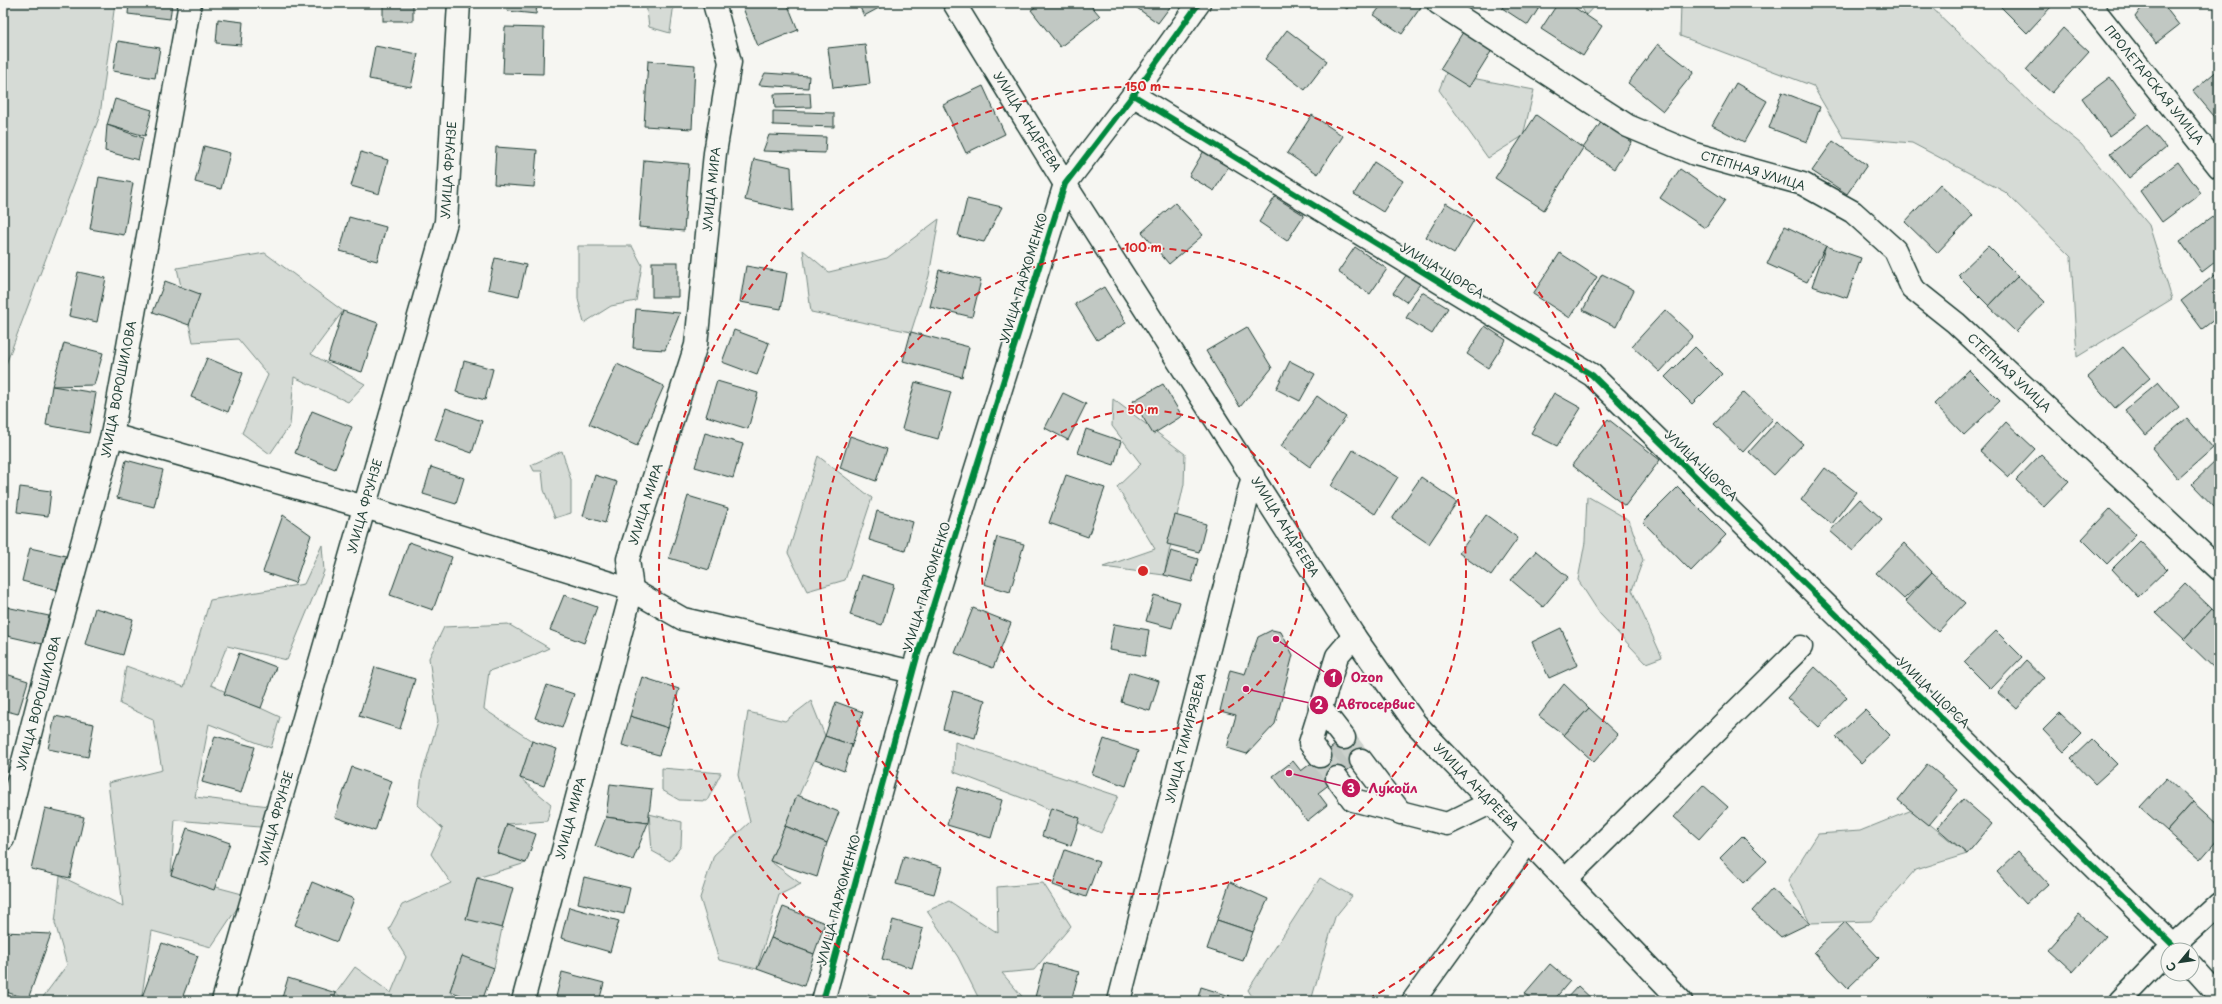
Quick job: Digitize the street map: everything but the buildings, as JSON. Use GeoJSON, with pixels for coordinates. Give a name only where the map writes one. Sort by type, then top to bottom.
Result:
{"type":"FeatureCollection","features":[{"type":"Feature","properties":{"kind":"street","name":"УЛИЦА ВОРОШИЛОВА"},"geometry":{"type":"LineString","coordinates":[[3,839],[38,703],[112,435],[190,3]]}},
{"type":"Feature","properties":{"kind":"street","name":"УЛИЦА ФРУНЗЕ"},"geometry":{"type":"LineString","coordinates":[[223,1001],[446,222],[459,3]]}},
{"type":"Feature","properties":{"kind":"street","name":"УЛИЦА МИРА"},"geometry":{"type":"LineString","coordinates":[[523,1001],[632,590],[628,559],[696,345],[715,153],[730,62],[714,3]]}},
{"type":"Feature","properties":{"kind":"street","name":"УЛИЦА АНДРЕЕВА"},"geometry":{"type":"LineString","coordinates":[[954,3],[1065,184],[1354,636],[1415,723],[1492,802],[1528,842],[1680,1001]]}},
{"type":"Feature","properties":{"kind":"street"},"geometry":{"type":"LineString","coordinates":[[1065,184],[1133,95],[1199,3]]}},
{"type":"Feature","properties":{"kind":"street","name":"СТЕПНАЯ УЛИЦА"},"geometry":{"type":"LineString","coordinates":[[1438,3],[1628,126],[1695,154],[1803,184],[1853,212],[1895,250],[1912,288],[1956,323],[2219,569]]}},
{"type":"Feature","properties":{"kind":"street","name":"ПРОЛЕТАРСКАЯ УЛИЦА"},"geometry":{"type":"LineString","coordinates":[[2089,3],[2219,167]]}},
{"type":"Feature","properties":{"kind":"street","name":"УЛИЦА ЩОРСА"},"geometry":{"type":"LineString","coordinates":[[1133,95],[1592,375],[2165,942]]}},
{"type":"Feature","properties":{"kind":"street","name":"УЛИЦА ПАРХОМЕНКО"},"geometry":{"type":"LineString","coordinates":[[823,1001],[913,672],[1065,184]]}},
{"type":"Feature","properties":{"kind":"street"},"geometry":{"type":"LineString","coordinates":[[112,435],[365,507],[632,590],[683,619],[913,672]]}},
{"type":"Feature","properties":{"kind":"street","name":"УЛИЦА ТИМИРЯЗЕВА"},"geometry":{"type":"LineString","coordinates":[[1119,1001],[1253,476]]}},
{"type":"Feature","properties":{"kind":"street"},"geometry":{"type":"LineString","coordinates":[[1320,756],[1310,743],[1320,707],[1337,656],[1354,636]]}},
{"type":"Feature","properties":{"kind":"street"},"geometry":{"type":"LineString","coordinates":[[1565,880],[1801,647]]}},
{"type":"Feature","properties":{"kind":"street"},"geometry":{"type":"LineString","coordinates":[[1320,707],[1344,738]]}},
{"type":"Feature","properties":{"kind":"street"},"geometry":{"type":"LineString","coordinates":[[1361,760],[1402,813]]}},
{"type":"Feature","properties":{"kind":"street"},"geometry":{"type":"LineString","coordinates":[[1337,778],[1353,800],[1447,824],[1492,802]]}},
{"type":"Feature","properties":{"kind":"street"},"geometry":{"type":"LineString","coordinates":[[1413,1001],[1528,842]]}},
{"type":"Feature","properties":{"kind":"street"},"geometry":{"type":"LineString","coordinates":[[2179,942],[2219,904]]}},
{"type":"Feature","properties":{"kind":"street"},"geometry":{"type":"LineString","coordinates":[[2120,1001],[2160,961]]}},
{"type":"Feature","properties":{"kind":"street"},"geometry":{"type":"LineString","coordinates":[[2200,975],[2219,996]]}},
{"type":"Feature","properties":{"kind":"shaded area"},"geometry":{"type":"Polygon","coordinates":[[[3,3],[115,3],[100,115],[3,372],[3,3]]]}},
{"type":"Feature","properties":{"kind":"shaded area"},"geometry":{"type":"Polygon","coordinates":[[[646,3],[674,3],[670,33],[649,27],[646,3]]]}},
{"type":"Feature","properties":{"kind":"shaded area"},"geometry":{"type":"Polygon","coordinates":[[[1579,3],[1597,3],[1586,15],[1579,3]]]}},
{"type":"Feature","properties":{"kind":"shaded area"},"geometry":{"type":"Polygon","coordinates":[[[1681,3],[1927,3],[2034,106],[2081,144],[2149,225],[2172,299],[2077,357],[2071,257],[2005,192],[1912,143],[1843,137],[1813,86],[1680,36],[1681,3]]]}},
{"type":"Feature","properties":{"kind":"shaded area"},"geometry":{"type":"Polygon","coordinates":[[[1446,73],[1534,90],[1523,136],[1488,158],[1439,90],[1446,73]]]}},
{"type":"Feature","properties":{"kind":"shaded area"},"geometry":{"type":"Polygon","coordinates":[[[939,219],[929,276],[911,332],[811,312],[803,250],[829,272],[887,258],[939,219]]]}},
{"type":"Feature","properties":{"kind":"shaded area"},"geometry":{"type":"Polygon","coordinates":[[[578,246],[632,246],[642,265],[636,301],[611,306],[584,323],[578,299],[578,246]]]}},
{"type":"Feature","properties":{"kind":"shaded area"},"geometry":{"type":"Polygon","coordinates":[[[265,253],[343,311],[311,354],[365,384],[348,402],[294,377],[290,425],[270,454],[242,433],[268,375],[238,339],[193,342],[177,268],[265,253]]]}},
{"type":"Feature","properties":{"kind":"shaded area"},"geometry":{"type":"Polygon","coordinates":[[[1113,399],[1185,454],[1184,484],[1164,575],[1103,567],[1155,549],[1117,487],[1141,464],[1112,426],[1113,399]]]}},
{"type":"Feature","properties":{"kind":"shaded area"},"geometry":{"type":"Polygon","coordinates":[[[562,451],[571,480],[571,513],[555,518],[544,490],[542,471],[534,471],[531,465],[562,451]]]}},
{"type":"Feature","properties":{"kind":"shaded area"},"geometry":{"type":"Polygon","coordinates":[[[818,456],[872,498],[845,580],[807,591],[788,553],[818,456]]]}},
{"type":"Feature","properties":{"kind":"shaded area"},"geometry":{"type":"Polygon","coordinates":[[[1587,496],[1629,520],[1643,560],[1632,590],[1662,657],[1646,663],[1600,614],[1578,580],[1585,542],[1587,496]]]}},
{"type":"Feature","properties":{"kind":"shaded area"},"geometry":{"type":"Polygon","coordinates":[[[322,545],[324,571],[287,660],[227,646],[211,685],[280,717],[271,748],[209,724],[195,797],[269,806],[260,827],[175,820],[171,875],[246,895],[211,947],[152,931],[141,1001],[40,1001],[67,965],[55,923],[60,876],[123,906],[108,783],[162,770],[153,719],[120,704],[126,666],[184,687],[210,600],[304,584],[322,545]]]}},
{"type":"Feature","properties":{"kind":"shaded area"},"geometry":{"type":"Polygon","coordinates":[[[508,624],[549,648],[530,657],[489,671],[484,709],[532,741],[520,778],[551,804],[547,821],[507,824],[497,853],[526,863],[477,878],[466,918],[502,928],[494,968],[462,957],[450,991],[459,1001],[346,1001],[336,993],[355,967],[391,993],[406,957],[389,929],[402,905],[451,883],[431,854],[443,829],[418,805],[422,775],[438,721],[429,658],[444,627],[508,624]]]}},
{"type":"Feature","properties":{"kind":"shaded area"},"geometry":{"type":"Polygon","coordinates":[[[811,701],[825,736],[770,861],[801,884],[779,895],[757,969],[719,960],[700,898],[714,855],[750,822],[738,775],[748,712],[785,721],[811,701]]]}},
{"type":"Feature","properties":{"kind":"shaded area"},"geometry":{"type":"Polygon","coordinates":[[[955,742],[1118,796],[1101,833],[1035,803],[954,772],[955,742]]]}},
{"type":"Feature","properties":{"kind":"shaded area"},"geometry":{"type":"Polygon","coordinates":[[[662,768],[721,773],[707,801],[679,800],[662,790],[662,768]]]}},
{"type":"Feature","properties":{"kind":"shaded area"},"geometry":{"type":"Polygon","coordinates":[[[1912,810],[1967,854],[1915,870],[1871,921],[1810,923],[1788,881],[1818,834],[1860,831],[1912,810]]]}},
{"type":"Feature","properties":{"kind":"shaded area"},"geometry":{"type":"Polygon","coordinates":[[[649,814],[682,822],[681,846],[670,861],[652,851],[649,814]]]}},
{"type":"Feature","properties":{"kind":"shaded area"},"geometry":{"type":"Polygon","coordinates":[[[1320,878],[1352,896],[1335,917],[1311,1001],[1255,1001],[1248,990],[1320,878]]]}},
{"type":"Feature","properties":{"kind":"shaded area"},"geometry":{"type":"Polygon","coordinates":[[[1043,883],[1071,926],[1034,970],[1002,973],[1026,1001],[980,1001],[958,957],[927,911],[949,901],[998,933],[997,887],[1043,883]]]}},
{"type":"Feature","properties":{"kind":"tunnel"},"geometry":{"type":"LineString","coordinates":[[1344,738],[1361,760]]}},
{"type":"Feature","properties":{"kind":"tunnel"},"geometry":{"type":"LineString","coordinates":[[1320,756],[1337,778]]}},
{"type":"Feature","properties":{"kind":"cycle path"},"geometry":{"type":"LineString","coordinates":[[823,1001],[917,657],[1065,184],[1133,95],[1199,3]]}},
{"type":"Feature","properties":{"kind":"cycle path"},"geometry":{"type":"LineString","coordinates":[[1133,95],[1592,375],[2170,942]]}},
{"type":"Feature","properties":{"kind":"place","name":"Ozon"},"geometry":{"type":"Point","coordinates":[1276,639]}},
{"type":"Feature","properties":{"kind":"place","name":"Автосервис"},"geometry":{"type":"Point","coordinates":[1246,689]}},
{"type":"Feature","properties":{"kind":"place","name":"Лукойл"},"geometry":{"type":"Point","coordinates":[1289,773]}}]}
